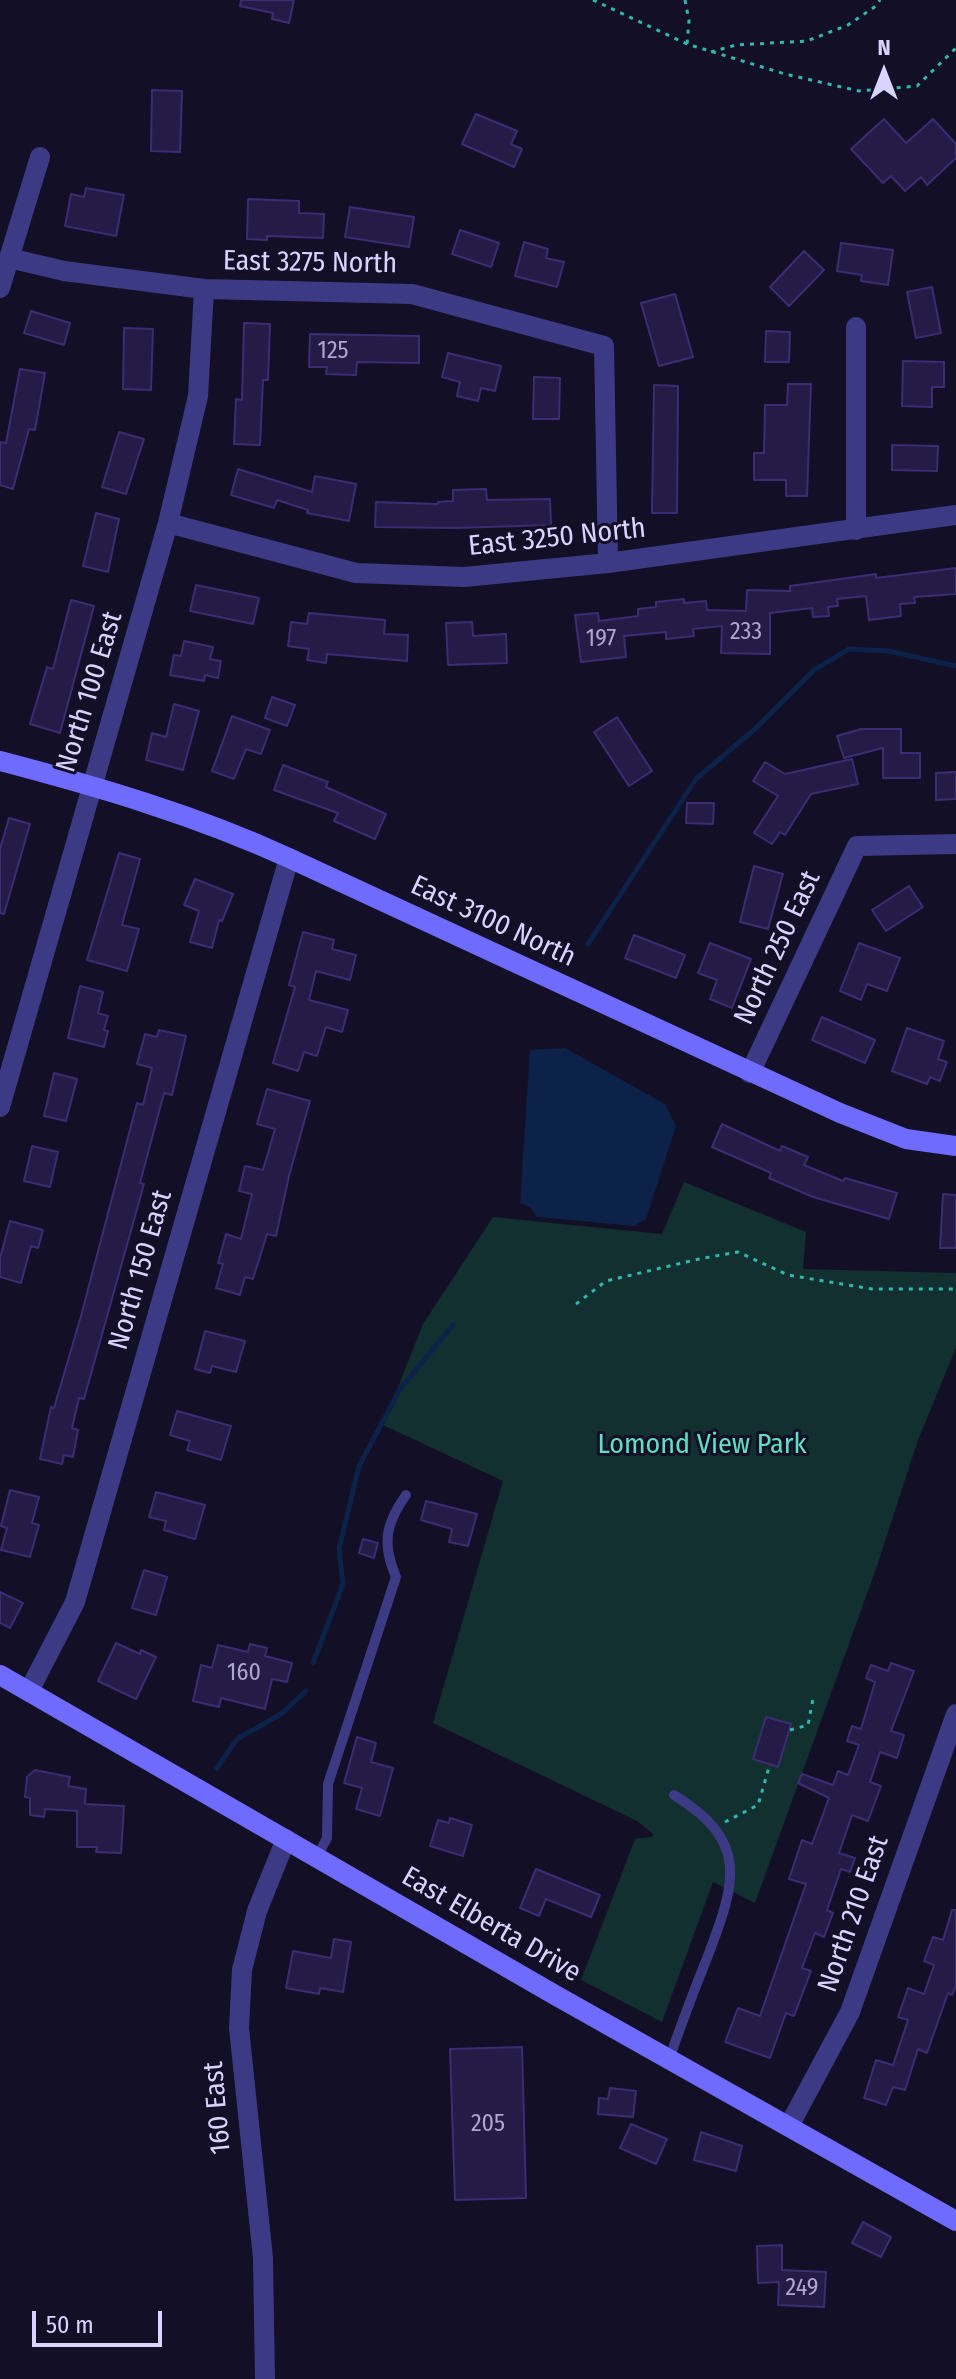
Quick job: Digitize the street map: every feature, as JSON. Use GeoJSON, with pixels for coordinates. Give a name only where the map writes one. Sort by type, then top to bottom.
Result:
{"type":"FeatureCollection","features":[{"type":"Feature","properties":{"kind":"main road","name":"East 3100 North"},"geometry":{"type":"LineString","coordinates":[[0,761],[91,785],[199,819],[750,1073],[886,1132],[906,1139],[956,1146]]}},
{"type":"Feature","properties":{"kind":"main road","name":"East Elberta Drive"},"geometry":{"type":"LineString","coordinates":[[0,1675],[555,1995],[670,2057],[956,2221]]}},
{"type":"Feature","properties":{"kind":"street"},"geometry":{"type":"LineString","coordinates":[[0,288],[40,157]]}},
{"type":"Feature","properties":{"kind":"street","name":"East 3275 North"},"geometry":{"type":"LineString","coordinates":[[9,258],[64,271],[204,289],[412,294],[604,346],[608,563]]}},
{"type":"Feature","properties":{"kind":"street","name":"North 100 East"},"geometry":{"type":"LineString","coordinates":[[0,1107],[168,523],[198,396],[204,289]]}},
{"type":"Feature","properties":{"kind":"street"},"geometry":{"type":"LineString","coordinates":[[856,327],[856,530]]}},
{"type":"Feature","properties":{"kind":"street","name":"East 3250 North"},"geometry":{"type":"LineString","coordinates":[[168,523],[356,573],[464,577],[608,563],[956,515]]}},
{"type":"Feature","properties":{"kind":"street","name":"North 250 East"},"geometry":{"type":"LineString","coordinates":[[750,1073],[857,846],[956,844]]}},
{"type":"Feature","properties":{"kind":"street","name":"North 150 East"},"geometry":{"type":"LineString","coordinates":[[29,1691],[75,1602],[289,858]]}},
{"type":"Feature","properties":{"kind":"street","name":"North 210 East"},"geometry":{"type":"LineString","coordinates":[[789,2126],[850,2012],[956,1714]]}},
{"type":"Feature","properties":{"kind":"street","name":"160 East"},"geometry":{"type":"LineString","coordinates":[[265,2379],[263,2258],[239,2028],[242,1970],[257,1911],[286,1839]]}},
{"type":"Feature","properties":{"kind":"lane"},"geometry":{"type":"LineString","coordinates":[[317,1857],[327,1838],[328,1784],[396,1577],[387,1555],[387,1535],[395,1511],[406,1495]]}},
{"type":"Feature","properties":{"kind":"lane"},"geometry":{"type":"LineString","coordinates":[[670,2057],[728,1902],[732,1872],[723,1840],[715,1827],[696,1809],[674,1795]]}},
{"type":"Feature","properties":{"kind":"path"},"geometry":{"type":"LineString","coordinates":[[593,0],[687,44],[785,74],[859,91],[917,86],[956,48]]}},
{"type":"Feature","properties":{"kind":"path"},"geometry":{"type":"LineString","coordinates":[[685,0],[689,21],[687,44]]}},
{"type":"Feature","properties":{"kind":"path"},"geometry":{"type":"LineString","coordinates":[[711,52],[736,45],[807,41],[848,25],[880,0]]}},
{"type":"Feature","properties":{"kind":"path"},"geometry":{"type":"LineString","coordinates":[[576,1304],[606,1281],[738,1252],[788,1275],[872,1289],[956,1289]]}},
{"type":"Feature","properties":{"kind":"path"},"geometry":{"type":"LineString","coordinates":[[790,1730],[808,1725],[813,1699]]}},
{"type":"Feature","properties":{"kind":"path"},"geometry":{"type":"LineString","coordinates":[[715,1827],[758,1805],[770,1764]]}},
{"type":"Feature","properties":{"kind":"green space","name":"Lomond View Park"},"geometry":{"type":"Polygon","coordinates":[[[684,1182],[806,1232],[803,1269],[956,1273],[956,1348],[918,1440],[876,1569],[755,1903],[713,1882],[662,2022],[581,1980],[635,1839],[652,1837],[653,1834],[637,1821],[433,1723],[503,1481],[383,1425],[423,1324],[493,1217],[662,1234],[684,1182]]]}},
{"type":"Feature","properties":{"kind":"water"},"geometry":{"type":"Polygon","coordinates":[[[565,1048],[665,1104],[676,1126],[646,1219],[634,1226],[537,1217],[530,1207],[520,1203],[530,1050],[565,1048]]]}},
{"type":"Feature","properties":{"kind":"building"},"geometry":{"type":"Polygon","coordinates":[[[241,0],[294,0],[289,23],[272,19],[273,13],[240,6],[241,0]]]}},
{"type":"Feature","properties":{"kind":"building"},"geometry":{"type":"Polygon","coordinates":[[[152,90],[182,91],[180,152],[151,151],[152,90]]]}},
{"type":"Feature","properties":{"kind":"building"},"geometry":{"type":"Polygon","coordinates":[[[476,114],[517,131],[511,144],[522,149],[514,167],[462,144],[476,114]]]}},
{"type":"Feature","properties":{"kind":"building"},"geometry":{"type":"Polygon","coordinates":[[[884,119],[906,143],[933,119],[956,144],[956,158],[927,185],[921,177],[905,191],[891,176],[883,183],[851,149],[884,119]]]}},
{"type":"Feature","properties":{"kind":"building"},"geometry":{"type":"Polygon","coordinates":[[[86,188],[124,195],[116,236],[65,226],[71,194],[84,197],[86,188]]]}},
{"type":"Feature","properties":{"kind":"building"},"geometry":{"type":"Polygon","coordinates":[[[248,199],[299,201],[299,213],[324,214],[323,238],[267,236],[267,240],[247,239],[248,199]]]}},
{"type":"Feature","properties":{"kind":"building"},"geometry":{"type":"Polygon","coordinates":[[[350,207],[414,217],[409,247],[345,237],[350,207]]]}},
{"type":"Feature","properties":{"kind":"building"},"geometry":{"type":"Polygon","coordinates":[[[460,230],[499,243],[491,267],[452,254],[460,230]]]}},
{"type":"Feature","properties":{"kind":"building"},"geometry":{"type":"Polygon","coordinates":[[[524,242],[548,249],[546,258],[564,262],[557,287],[515,276],[524,242]]]}},
{"type":"Feature","properties":{"kind":"building"},"geometry":{"type":"Polygon","coordinates":[[[841,243],[893,250],[888,285],[861,281],[862,275],[837,271],[841,243]]]}},
{"type":"Feature","properties":{"kind":"building"},"geometry":{"type":"Polygon","coordinates":[[[804,251],[824,270],[789,306],[770,287],[804,251]]]}},
{"type":"Feature","properties":{"kind":"building"},"geometry":{"type":"Polygon","coordinates":[[[932,287],[941,333],[916,338],[907,292],[932,287]]]}},
{"type":"Feature","properties":{"kind":"building"},"geometry":{"type":"Polygon","coordinates":[[[675,294],[693,357],[659,366],[641,303],[675,294]]]}},
{"type":"Feature","properties":{"kind":"building"},"geometry":{"type":"Polygon","coordinates":[[[31,311],[70,323],[64,345],[24,333],[31,311]]]}},
{"type":"Feature","properties":{"kind":"building"},"geometry":{"type":"Polygon","coordinates":[[[244,323],[270,324],[268,380],[263,380],[260,445],[234,444],[236,399],[242,400],[244,323]]]}},
{"type":"Feature","properties":{"kind":"building"},"geometry":{"type":"Polygon","coordinates":[[[124,328],[153,329],[151,390],[123,389],[124,328]]]}},
{"type":"Feature","properties":{"kind":"building"},"geometry":{"type":"Polygon","coordinates":[[[766,331],[790,332],[789,362],[765,362],[766,331]]]}},
{"type":"Feature","properties":{"kind":"building"},"geometry":{"type":"Polygon","coordinates":[[[310,334],[419,336],[419,363],[357,362],[356,375],[326,374],[327,367],[309,367],[310,334]]]}},
{"type":"Feature","properties":{"kind":"building"},"geometry":{"type":"Polygon","coordinates":[[[448,353],[501,366],[495,391],[481,388],[478,401],[457,396],[460,382],[442,377],[448,353]]]}},
{"type":"Feature","properties":{"kind":"building"},"geometry":{"type":"Polygon","coordinates":[[[903,361],[944,362],[944,387],[932,387],[932,407],[902,406],[903,361]]]}},
{"type":"Feature","properties":{"kind":"building"},"geometry":{"type":"Polygon","coordinates":[[[20,369],[45,373],[35,430],[29,429],[13,489],[0,485],[0,442],[6,443],[20,369]]]}},
{"type":"Feature","properties":{"kind":"building"},"geometry":{"type":"Polygon","coordinates":[[[534,377],[560,378],[559,419],[533,419],[534,377]]]}},
{"type":"Feature","properties":{"kind":"building"},"geometry":{"type":"Polygon","coordinates":[[[788,384],[811,384],[807,496],[786,496],[786,480],[754,480],[754,453],[764,453],[765,405],[787,405],[788,384]]]}},
{"type":"Feature","properties":{"kind":"building"},"geometry":{"type":"Polygon","coordinates":[[[654,385],[678,386],[677,513],[652,513],[654,385]]]}},
{"type":"Feature","properties":{"kind":"building"},"geometry":{"type":"Polygon","coordinates":[[[119,432],[144,439],[126,494],[102,487],[119,432]]]}},
{"type":"Feature","properties":{"kind":"building"},"geometry":{"type":"Polygon","coordinates":[[[892,445],[938,446],[937,471],[892,470],[892,445]]]}},
{"type":"Feature","properties":{"kind":"building"},"geometry":{"type":"Polygon","coordinates":[[[238,469],[312,492],[315,476],[356,484],[349,521],[307,513],[308,510],[277,500],[274,508],[231,495],[238,469]]]}},
{"type":"Feature","properties":{"kind":"building"},"geometry":{"type":"Polygon","coordinates":[[[486,489],[487,500],[550,499],[551,525],[375,527],[376,502],[438,504],[453,501],[453,490],[486,489]]]}},
{"type":"Feature","properties":{"kind":"building"},"geometry":{"type":"Polygon","coordinates":[[[96,513],[119,519],[108,572],[83,566],[96,513]]]}},
{"type":"Feature","properties":{"kind":"building"},"geometry":{"type":"Polygon","coordinates":[[[956,568],[956,594],[914,597],[915,603],[900,604],[901,616],[869,620],[866,596],[837,599],[838,606],[828,607],[829,616],[813,617],[812,608],[770,613],[770,654],[721,653],[722,626],[693,629],[694,636],[666,639],[666,632],[624,636],[626,657],[581,662],[575,615],[598,613],[599,621],[638,616],[638,609],[656,607],[656,602],[684,599],[684,603],[706,601],[707,610],[746,611],[747,590],[790,591],[790,586],[876,574],[876,578],[956,568]]]}},
{"type":"Feature","properties":{"kind":"building"},"geometry":{"type":"Polygon","coordinates":[[[196,585],[259,598],[253,624],[190,611],[196,585]]]}},
{"type":"Feature","properties":{"kind":"building"},"geometry":{"type":"Polygon","coordinates":[[[71,600],[94,606],[60,733],[30,724],[47,667],[53,669],[71,600]]]}},
{"type":"Feature","properties":{"kind":"building"},"geometry":{"type":"Polygon","coordinates":[[[309,613],[385,620],[384,634],[408,635],[407,661],[327,654],[326,663],[307,660],[309,649],[288,646],[291,622],[307,624],[309,613]]]}},
{"type":"Feature","properties":{"kind":"building"},"geometry":{"type":"Polygon","coordinates":[[[472,622],[473,636],[506,634],[507,663],[448,665],[446,623],[472,622]]]}},
{"type":"Feature","properties":{"kind":"building"},"geometry":{"type":"Polygon","coordinates":[[[184,641],[213,647],[210,659],[221,661],[218,678],[205,675],[204,681],[170,675],[174,655],[181,656],[184,641]]]}},
{"type":"Feature","properties":{"kind":"building"},"geometry":{"type":"Polygon","coordinates":[[[272,697],[295,705],[287,726],[265,718],[272,697]]]}},
{"type":"Feature","properties":{"kind":"building"},"geometry":{"type":"Polygon","coordinates":[[[174,704],[199,711],[183,770],[146,760],[152,733],[166,737],[174,704]]]}},
{"type":"Feature","properties":{"kind":"building"},"geometry":{"type":"Polygon","coordinates":[[[232,716],[270,730],[261,754],[246,749],[234,779],[212,771],[232,716]]]}},
{"type":"Feature","properties":{"kind":"building"},"geometry":{"type":"Polygon","coordinates":[[[617,717],[652,771],[629,786],[594,732],[617,717]]]}},
{"type":"Feature","properties":{"kind":"building"},"geometry":{"type":"Polygon","coordinates":[[[861,729],[901,729],[901,753],[920,753],[920,778],[883,778],[883,748],[844,758],[837,736],[861,729]]]}},
{"type":"Feature","properties":{"kind":"building"},"geometry":{"type":"Polygon","coordinates":[[[852,759],[858,784],[811,794],[785,835],[780,832],[772,844],[754,833],[778,796],[753,781],[765,762],[785,774],[852,759]]]}},
{"type":"Feature","properties":{"kind":"building"},"geometry":{"type":"Polygon","coordinates":[[[283,765],[328,782],[326,787],[386,814],[375,839],[334,821],[338,813],[274,790],[283,765]]]}},
{"type":"Feature","properties":{"kind":"building"},"geometry":{"type":"Polygon","coordinates":[[[956,772],[956,799],[936,800],[936,773],[956,772]]]}},
{"type":"Feature","properties":{"kind":"building"},"geometry":{"type":"Polygon","coordinates":[[[687,803],[714,803],[713,824],[686,823],[687,803]]]}},
{"type":"Feature","properties":{"kind":"building"},"geometry":{"type":"Polygon","coordinates":[[[9,818],[30,824],[4,914],[0,913],[0,849],[9,818]]]}},
{"type":"Feature","properties":{"kind":"building"},"geometry":{"type":"Polygon","coordinates":[[[119,853],[140,859],[122,925],[139,929],[127,971],[87,960],[119,853]]]}},
{"type":"Feature","properties":{"kind":"building"},"geometry":{"type":"Polygon","coordinates":[[[754,866],[783,874],[768,929],[740,922],[754,866]]]}},
{"type":"Feature","properties":{"kind":"building"},"geometry":{"type":"Polygon","coordinates":[[[195,879],[233,894],[222,921],[219,920],[212,948],[190,942],[199,911],[184,905],[195,879]]]}},
{"type":"Feature","properties":{"kind":"building"},"geometry":{"type":"Polygon","coordinates":[[[909,886],[923,907],[886,931],[872,910],[909,886]]]}},
{"type":"Feature","properties":{"kind":"building"},"geometry":{"type":"Polygon","coordinates":[[[303,932],[334,940],[332,949],[356,955],[350,980],[316,971],[309,1000],[348,1010],[342,1032],[326,1027],[317,1056],[304,1052],[298,1071],[273,1063],[295,987],[289,985],[303,932]]]}},
{"type":"Feature","properties":{"kind":"building"},"geometry":{"type":"Polygon","coordinates":[[[634,935],[685,955],[676,978],[625,958],[634,935]]]}},
{"type":"Feature","properties":{"kind":"building"},"geometry":{"type":"Polygon","coordinates":[[[710,943],[751,959],[732,1008],[710,999],[717,980],[698,973],[710,943]]]}},
{"type":"Feature","properties":{"kind":"building"},"geometry":{"type":"Polygon","coordinates":[[[859,943],[900,958],[887,991],[867,984],[861,1000],[840,991],[859,943]]]}},
{"type":"Feature","properties":{"kind":"building"},"geometry":{"type":"Polygon","coordinates":[[[80,986],[103,992],[98,1013],[108,1016],[104,1047],[68,1038],[80,986]]]}},
{"type":"Feature","properties":{"kind":"building"},"geometry":{"type":"Polygon","coordinates":[[[822,1017],[875,1040],[865,1063],[812,1040],[822,1017]]]}},
{"type":"Feature","properties":{"kind":"building"},"geometry":{"type":"Polygon","coordinates":[[[907,1028],[944,1041],[938,1059],[947,1062],[940,1081],[930,1077],[927,1084],[892,1071],[907,1028]]]}},
{"type":"Feature","properties":{"kind":"building"},"geometry":{"type":"Polygon","coordinates":[[[159,1030],[186,1036],[172,1095],[164,1093],[140,1183],[144,1184],[84,1399],[79,1398],[72,1428],[78,1430],[73,1457],[64,1455],[62,1464],[40,1459],[51,1407],[54,1408],[81,1316],[137,1103],[143,1105],[152,1068],[137,1064],[145,1034],[157,1037],[159,1030]]]}},
{"type":"Feature","properties":{"kind":"building"},"geometry":{"type":"Polygon","coordinates":[[[54,1073],[77,1079],[66,1121],[44,1116],[54,1073]]]}},
{"type":"Feature","properties":{"kind":"building"},"geometry":{"type":"Polygon","coordinates":[[[267,1089],[310,1101],[276,1236],[267,1234],[253,1279],[245,1277],[240,1295],[216,1288],[223,1264],[218,1263],[226,1234],[241,1239],[252,1194],[239,1191],[245,1166],[263,1170],[275,1129],[257,1124],[267,1089]]]}},
{"type":"Feature","properties":{"kind":"building"},"geometry":{"type":"Polygon","coordinates":[[[722,1124],[780,1151],[782,1146],[808,1157],[804,1165],[843,1181],[845,1178],[897,1193],[889,1219],[813,1197],[769,1178],[771,1173],[712,1147],[722,1124]]]}},
{"type":"Feature","properties":{"kind":"building"},"geometry":{"type":"Polygon","coordinates":[[[32,1146],[58,1152],[50,1187],[24,1181],[32,1146]]]}},
{"type":"Feature","properties":{"kind":"building"},"geometry":{"type":"Polygon","coordinates":[[[943,1194],[956,1195],[956,1248],[940,1248],[943,1194]]]}},
{"type":"Feature","properties":{"kind":"building"},"geometry":{"type":"Polygon","coordinates":[[[10,1221],[43,1230],[38,1248],[31,1246],[21,1283],[0,1277],[0,1258],[10,1221]]]}},
{"type":"Feature","properties":{"kind":"building"},"geometry":{"type":"Polygon","coordinates":[[[205,1331],[245,1341],[236,1372],[212,1366],[210,1373],[195,1369],[205,1331]]]}},
{"type":"Feature","properties":{"kind":"building"},"geometry":{"type":"Polygon","coordinates":[[[177,1411],[231,1426],[221,1460],[187,1450],[190,1441],[170,1435],[177,1411]]]}},
{"type":"Feature","properties":{"kind":"building"},"geometry":{"type":"Polygon","coordinates":[[[10,1490],[39,1497],[32,1523],[39,1525],[30,1557],[1,1550],[7,1528],[1,1526],[10,1490]]]}},
{"type":"Feature","properties":{"kind":"building"},"geometry":{"type":"Polygon","coordinates":[[[156,1492],[205,1505],[195,1539],[164,1530],[166,1521],[149,1517],[156,1492]]]}},
{"type":"Feature","properties":{"kind":"building"},"geometry":{"type":"Polygon","coordinates":[[[426,1501],[477,1514],[468,1546],[449,1542],[452,1529],[421,1520],[426,1501]]]}},
{"type":"Feature","properties":{"kind":"building"},"geometry":{"type":"Polygon","coordinates":[[[363,1539],[378,1543],[374,1558],[359,1553],[363,1539]]]}},
{"type":"Feature","properties":{"kind":"building"},"geometry":{"type":"Polygon","coordinates":[[[144,1570],[167,1577],[156,1615],[132,1608],[144,1570]]]}},
{"type":"Feature","properties":{"kind":"building"},"geometry":{"type":"Polygon","coordinates":[[[0,1592],[23,1603],[10,1628],[0,1623],[0,1592]]]}},
{"type":"Feature","properties":{"kind":"building"},"geometry":{"type":"Polygon","coordinates":[[[116,1643],[140,1654],[141,1650],[156,1657],[136,1699],[98,1681],[116,1643]]]}},
{"type":"Feature","properties":{"kind":"building"},"geometry":{"type":"Polygon","coordinates":[[[250,1644],[267,1648],[265,1656],[292,1663],[287,1682],[272,1679],[265,1709],[221,1698],[219,1707],[193,1701],[201,1665],[212,1668],[218,1645],[248,1652],[250,1644]]]}},
{"type":"Feature","properties":{"kind":"building"},"geometry":{"type":"Polygon","coordinates":[[[891,1663],[914,1671],[891,1731],[904,1735],[897,1758],[880,1752],[870,1782],[881,1786],[868,1821],[852,1815],[839,1853],[855,1858],[850,1872],[841,1869],[827,1910],[833,1913],[824,1937],[815,1933],[802,1968],[811,1971],[794,2016],[786,2013],[770,2058],[725,2042],[738,2008],[760,2016],[806,1884],[789,1879],[802,1840],[812,1844],[829,1798],[798,1783],[802,1774],[833,1785],[838,1771],[848,1775],[859,1745],[847,1741],[852,1726],[861,1729],[875,1682],[866,1678],[871,1665],[888,1671],[891,1663]]]}},
{"type":"Feature","properties":{"kind":"building"},"geometry":{"type":"Polygon","coordinates":[[[766,1717],[791,1724],[778,1767],[753,1759],[766,1717]]]}},
{"type":"Feature","properties":{"kind":"building"},"geometry":{"type":"Polygon","coordinates":[[[357,1737],[376,1743],[371,1762],[393,1768],[380,1816],[356,1809],[362,1788],[344,1783],[357,1737]]]}},
{"type":"Feature","properties":{"kind":"building"},"geometry":{"type":"Polygon","coordinates":[[[35,1770],[70,1777],[68,1786],[86,1789],[85,1804],[124,1806],[121,1853],[96,1852],[97,1847],[77,1847],[77,1811],[45,1809],[44,1817],[30,1815],[30,1798],[25,1797],[27,1777],[35,1770]]]}},
{"type":"Feature","properties":{"kind":"building"},"geometry":{"type":"Polygon","coordinates":[[[450,1818],[472,1825],[463,1856],[430,1846],[438,1820],[449,1823],[450,1818]]]}},
{"type":"Feature","properties":{"kind":"building"},"geometry":{"type":"Polygon","coordinates":[[[536,1869],[600,1895],[591,1917],[546,1899],[539,1916],[520,1908],[536,1869]]]}},
{"type":"Feature","properties":{"kind":"building"},"geometry":{"type":"Polygon","coordinates":[[[952,1910],[956,1910],[956,1985],[952,1995],[948,1993],[927,2053],[918,2049],[905,2090],[893,2087],[886,2105],[864,2098],[876,2060],[893,2065],[908,2020],[898,2017],[908,1988],[924,1994],[934,1965],[924,1961],[933,1937],[943,1940],[952,1910]]]}},
{"type":"Feature","properties":{"kind":"building"},"geometry":{"type":"Polygon","coordinates":[[[334,1939],[351,1942],[343,1992],[320,1988],[319,1994],[286,1988],[293,1951],[331,1958],[334,1939]]]}},
{"type":"Feature","properties":{"kind":"building"},"geometry":{"type":"Polygon","coordinates":[[[522,2047],[526,2198],[455,2200],[450,2049],[522,2047]]]}},
{"type":"Feature","properties":{"kind":"building"},"geometry":{"type":"Polygon","coordinates":[[[610,2088],[636,2091],[633,2117],[598,2114],[599,2098],[608,2099],[610,2088]]]}},
{"type":"Feature","properties":{"kind":"building"},"geometry":{"type":"Polygon","coordinates":[[[631,2124],[667,2139],[656,2164],[620,2148],[631,2124]]]}},
{"type":"Feature","properties":{"kind":"building"},"geometry":{"type":"Polygon","coordinates":[[[701,2132],[742,2146],[736,2171],[694,2160],[701,2132]]]}},
{"type":"Feature","properties":{"kind":"building"},"geometry":{"type":"Polygon","coordinates":[[[863,2222],[891,2237],[881,2257],[852,2243],[863,2222]]]}},
{"type":"Feature","properties":{"kind":"building"},"geometry":{"type":"Polygon","coordinates":[[[782,2245],[782,2270],[826,2272],[824,2307],[778,2305],[779,2282],[758,2283],[757,2246],[782,2245]]]}},
{"type":"Feature","properties":{"kind":"waterway"},"geometry":{"type":"LineString","coordinates":[[588,944],[696,779],[756,728],[814,670],[849,649],[889,651],[956,666]]}},
{"type":"Feature","properties":{"kind":"waterway"},"geometry":{"type":"LineString","coordinates":[[313,1663],[343,1584],[339,1549],[359,1466],[400,1389],[453,1325]]}},
{"type":"Feature","properties":{"kind":"waterway"},"geometry":{"type":"LineString","coordinates":[[217,1768],[237,1739],[281,1714],[306,1691]]}}]}
